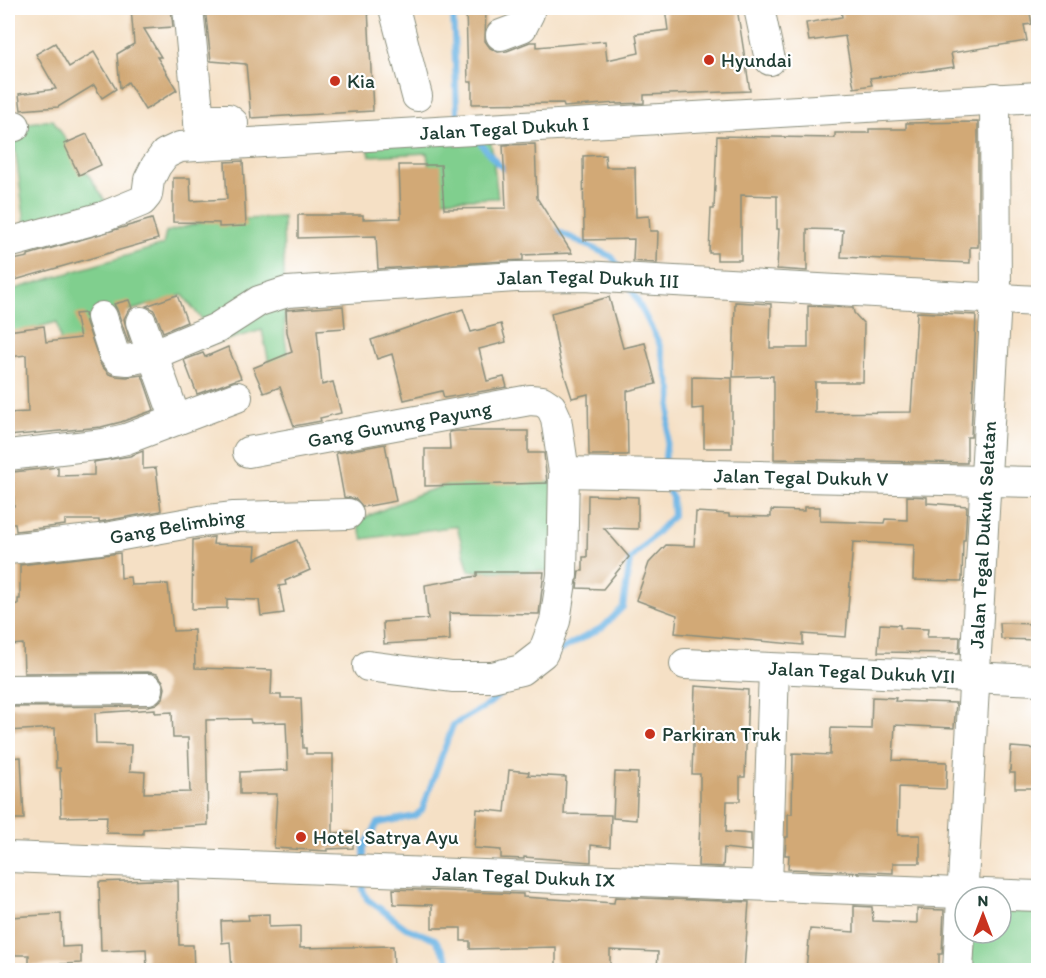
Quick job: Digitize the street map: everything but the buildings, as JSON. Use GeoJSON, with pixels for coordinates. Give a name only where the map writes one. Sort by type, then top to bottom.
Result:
{"type":"FeatureCollection","features":[{"type":"Feature","properties":{"kind":"street"},"geometry":{"type":"LineString","coordinates":[[188,8],[199,134]]}},
{"type":"Feature","properties":{"kind":"street"},"geometry":{"type":"LineString","coordinates":[[394,8],[417,96]]}},
{"type":"Feature","properties":{"kind":"street"},"geometry":{"type":"LineString","coordinates":[[501,35],[522,27],[529,13],[528,8]]}},
{"type":"Feature","properties":{"kind":"street"},"geometry":{"type":"LineString","coordinates":[[759,8],[770,60]]}},
{"type":"Feature","properties":{"kind":"street","name":"Jalan Tegal Dukuh I"},"geometry":{"type":"LineString","coordinates":[[8,243],[103,217],[142,201],[147,195],[156,166],[165,154],[199,134],[232,143],[1038,97]]}},
{"type":"Feature","properties":{"kind":"street","name":"Jalan Tegal Dukuh Selatan"},"geometry":{"type":"LineString","coordinates":[[963,885],[996,299],[995,98]]}},
{"type":"Feature","properties":{"kind":"street","name":"Jalan Tegal Dukuh III"},"geometry":{"type":"LineString","coordinates":[[102,318],[114,354],[118,359],[128,360],[152,355],[217,328],[259,301],[287,292],[482,279],[583,276],[1038,301]]}},
{"type":"Feature","properties":{"kind":"street"},"geometry":{"type":"LineString","coordinates":[[141,322],[176,420]]}},
{"type":"Feature","properties":{"kind":"street"},"geometry":{"type":"LineString","coordinates":[[8,455],[104,444],[126,439],[237,397]]}},
{"type":"Feature","properties":{"kind":"street","name":"Gang Gunung Payung"},"geometry":{"type":"LineString","coordinates":[[248,452],[530,400],[542,401],[551,407],[556,418],[564,472]]}},
{"type":"Feature","properties":{"kind":"street"},"geometry":{"type":"LineString","coordinates":[[368,666],[452,676],[492,677],[521,670],[543,653],[555,621],[562,575],[564,472]]}},
{"type":"Feature","properties":{"kind":"street","name":"Jalan Tegal Dukuh V"},"geometry":{"type":"LineString","coordinates":[[564,472],[1038,482]]}},
{"type":"Feature","properties":{"kind":"street","name":"Gang Belimbing"},"geometry":{"type":"LineString","coordinates":[[8,549],[100,539],[200,520],[348,514]]}},
{"type":"Feature","properties":{"kind":"street","name":"Jalan Tegal Dukuh VII"},"geometry":{"type":"LineString","coordinates":[[685,664],[1038,680]]}},
{"type":"Feature","properties":{"kind":"street"},"geometry":{"type":"LineString","coordinates":[[766,885],[774,669]]}},
{"type":"Feature","properties":{"kind":"street"},"geometry":{"type":"LineString","coordinates":[[8,690],[148,689]]}},
{"type":"Feature","properties":{"kind":"street","name":"Jalan Tegal Dukuh IX"},"geometry":{"type":"LineString","coordinates":[[8,857],[953,893]]}},
{"type":"Feature","properties":{"kind":"street","name":"Jalan Tegal Dukuh IX"},"geometry":{"type":"LineString","coordinates":[[1013,895],[1038,896]]}},
{"type":"Feature","properties":{"kind":"street","name":"Jalan Tegal Dukuh Selatan"},"geometry":{"type":"LineString","coordinates":[[958,970],[960,945]]}},
{"type":"Feature","properties":{"kind":"green space"},"geometry":{"type":"Polygon","coordinates":[[[53,120],[110,208],[26,231],[12,125],[53,120]]]}},
{"type":"Feature","properties":{"kind":"green space"},"geometry":{"type":"Polygon","coordinates":[[[488,120],[498,198],[433,200],[427,153],[370,156],[364,131],[488,120]]]}},
{"type":"Feature","properties":{"kind":"green space"},"geometry":{"type":"Polygon","coordinates":[[[283,217],[285,338],[289,365],[274,386],[262,330],[182,353],[203,321],[183,295],[132,310],[92,318],[91,341],[61,345],[57,322],[12,334],[12,383],[8,386],[8,291],[163,245],[166,232],[206,221],[283,217]]]}},
{"type":"Feature","properties":{"kind":"green space"},"geometry":{"type":"Polygon","coordinates":[[[561,482],[561,571],[469,571],[457,526],[363,539],[357,521],[416,495],[452,483],[561,482]]]}},
{"type":"Feature","properties":{"kind":"green space"},"geometry":{"type":"Polygon","coordinates":[[[1038,896],[1038,970],[969,970],[971,945],[1013,945],[1013,897],[1038,896]]]}},
{"type":"Feature","properties":{"kind":"waterway"},"geometry":{"type":"LineString","coordinates":[[453,8],[457,114],[463,122]]}},
{"type":"Feature","properties":{"kind":"waterway"},"geometry":{"type":"LineString","coordinates":[[477,139],[496,162],[509,173]]}},
{"type":"Feature","properties":{"kind":"waterway"},"geometry":{"type":"LineString","coordinates":[[553,229],[612,257],[620,268]]}},
{"type":"Feature","properties":{"kind":"waterway"},"geometry":{"type":"LineString","coordinates":[[631,288],[659,343],[672,391],[664,467]]}},
{"type":"Feature","properties":{"kind":"waterway"},"geometry":{"type":"LineString","coordinates":[[553,654],[603,627],[623,607],[630,560],[673,516],[672,497],[663,482]]}},
{"type":"Feature","properties":{"kind":"waterway"},"geometry":{"type":"LineString","coordinates":[[364,861],[364,847],[378,823],[415,816],[422,810],[453,725],[489,704],[511,684]]}},
{"type":"Feature","properties":{"kind":"waterway"},"geometry":{"type":"LineString","coordinates":[[363,877],[363,890],[367,899],[406,928],[435,939],[455,970]]}},
{"type":"Feature","properties":{"kind":"place","name":"Hyundai"},"geometry":{"type":"Point","coordinates":[709,60]}},
{"type":"Feature","properties":{"kind":"place","name":"Kia"},"geometry":{"type":"Point","coordinates":[335,81]}},
{"type":"Feature","properties":{"kind":"place","name":"Parkiran Truk"},"geometry":{"type":"Point","coordinates":[650,734]}},
{"type":"Feature","properties":{"kind":"place","name":"Hotel Satrya Ayu"},"geometry":{"type":"Point","coordinates":[301,837]}}]}
